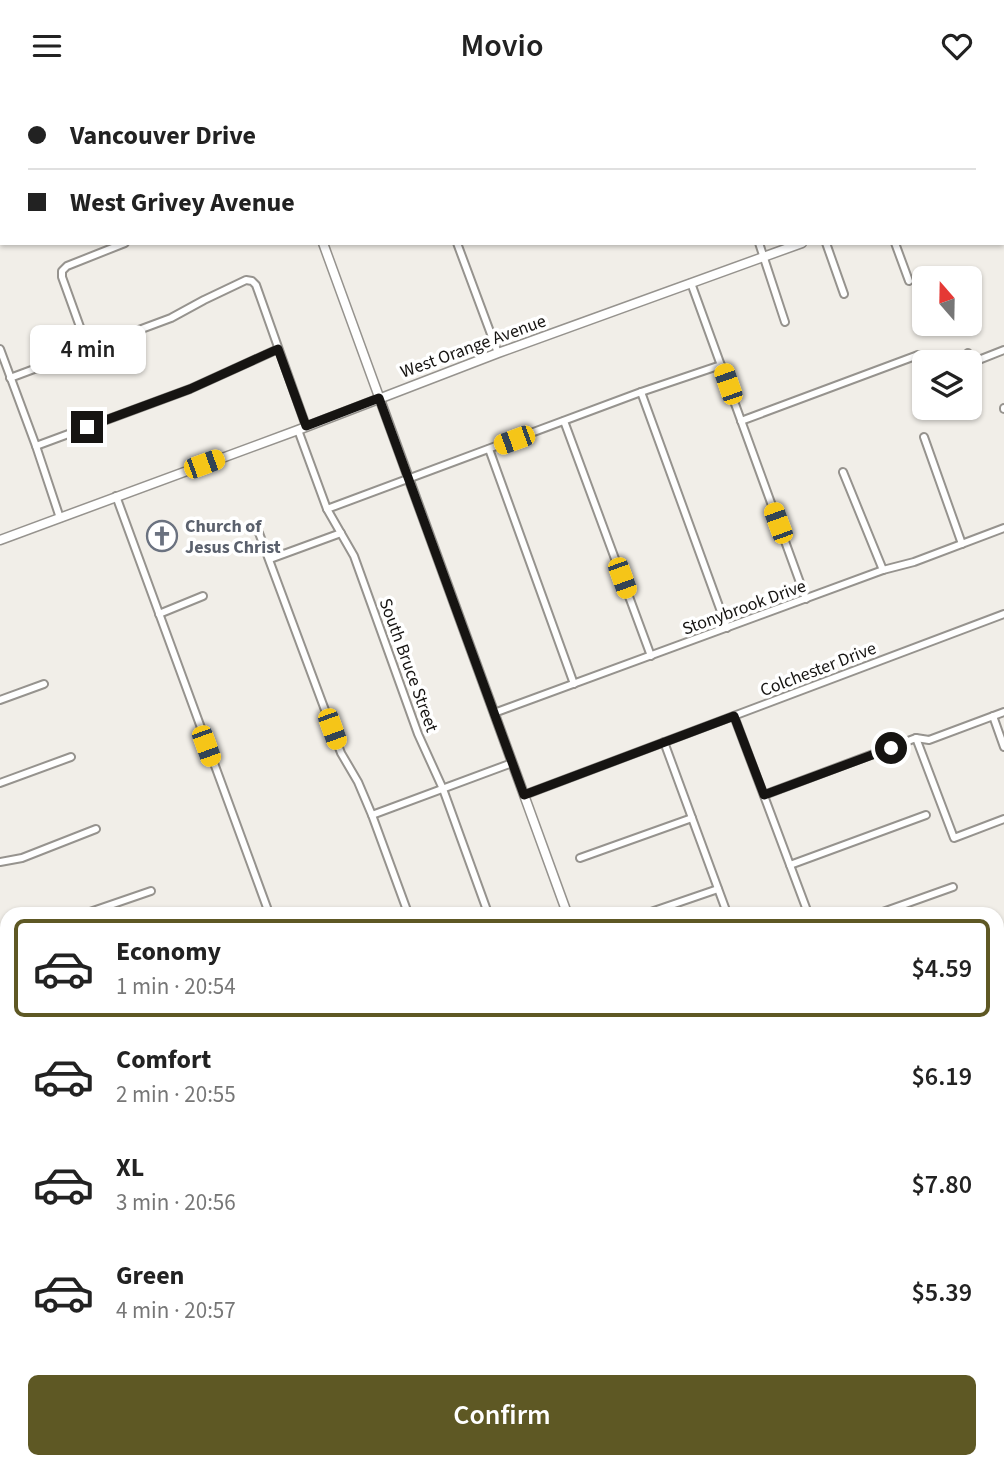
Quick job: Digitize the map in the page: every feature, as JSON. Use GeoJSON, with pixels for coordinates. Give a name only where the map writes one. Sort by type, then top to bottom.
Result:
{"type":"FeatureCollection","features":[{"type":"Feature","properties":{"kind":"street"},"geometry":{"type":"LineString","coordinates":[[10,378],[88,349],[62,271],[67,266],[120,245]]}},
{"type":"Feature","properties":{"kind":"street"},"geometry":{"type":"LineString","coordinates":[[324,245],[565,907]]}},
{"type":"Feature","properties":{"kind":"street"},"geometry":{"type":"LineString","coordinates":[[458,245],[498,353]]}},
{"type":"Feature","properties":{"kind":"street"},"geometry":{"type":"LineString","coordinates":[[760,245],[785,322]]}},
{"type":"Feature","properties":{"kind":"street","name":"West Orange Avenue"},"geometry":{"type":"LineString","coordinates":[[0,540],[498,353],[797,245]]}},
{"type":"Feature","properties":{"kind":"street"},"geometry":{"type":"LineString","coordinates":[[827,245],[844,294]]}},
{"type":"Feature","properties":{"kind":"street"},"geometry":{"type":"LineString","coordinates":[[896,245],[909,281]]}},
{"type":"Feature","properties":{"kind":"street","name":"South Bruce Street"},"geometry":{"type":"LineString","coordinates":[[88,349],[172,318],[242,281],[252,281],[256,285],[327,509],[354,556],[418,734],[443,789],[486,907]]}},
{"type":"Feature","properties":{"kind":"street"},"geometry":{"type":"LineString","coordinates":[[691,283],[806,599]]}},
{"type":"Feature","properties":{"kind":"street"},"geometry":{"type":"LineString","coordinates":[[0,349],[60,517]]}},
{"type":"Feature","properties":{"kind":"street"},"geometry":{"type":"LineString","coordinates":[[36,446],[190,389],[278,349]]}},
{"type":"Feature","properties":{"kind":"street"},"geometry":{"type":"LineString","coordinates":[[982,359],[1004,351]]}},
{"type":"Feature","properties":{"kind":"street"},"geometry":{"type":"LineString","coordinates":[[741,421],[912,357]]}},
{"type":"Feature","properties":{"kind":"street"},"geometry":{"type":"LineString","coordinates":[[327,509],[721,365]]}},
{"type":"Feature","properties":{"kind":"street"},"geometry":{"type":"LineString","coordinates":[[641,393],[727,628]]}},
{"type":"Feature","properties":{"kind":"street"},"geometry":{"type":"LineString","coordinates":[[564,421],[651,656]]}},
{"type":"Feature","properties":{"kind":"street"},"geometry":{"type":"LineString","coordinates":[[924,437],[962,544]]}},
{"type":"Feature","properties":{"kind":"street"},"geometry":{"type":"LineString","coordinates":[[489,449],[574,684]]}},
{"type":"Feature","properties":{"kind":"street"},"geometry":{"type":"LineString","coordinates":[[843,472],[883,570]]}},
{"type":"Feature","properties":{"kind":"street"},"geometry":{"type":"LineString","coordinates":[[116,496],[267,907]]}},
{"type":"Feature","properties":{"kind":"street","name":"Stonybrook Drive"},"geometry":{"type":"LineString","coordinates":[[494,713],[1004,528]]}},
{"type":"Feature","properties":{"kind":"street"},"geometry":{"type":"LineString","coordinates":[[259,533],[341,753],[358,782],[372,815],[406,907]]}},
{"type":"Feature","properties":{"kind":"street"},"geometry":{"type":"LineString","coordinates":[[270,559],[341,533]]}},
{"type":"Feature","properties":{"kind":"street"},"geometry":{"type":"LineString","coordinates":[[159,614],[203,596]]}},
{"type":"Feature","properties":{"kind":"street","name":"Colchester Drive"},"geometry":{"type":"LineString","coordinates":[[524,795],[1004,614]]}},
{"type":"Feature","properties":{"kind":"street"},"geometry":{"type":"LineString","coordinates":[[0,700],[44,684]]}},
{"type":"Feature","properties":{"kind":"street"},"geometry":{"type":"LineString","coordinates":[[764,795],[916,738],[929,740],[1004,712]]}},
{"type":"Feature","properties":{"kind":"street"},"geometry":{"type":"LineString","coordinates":[[734,716],[806,907]]}},
{"type":"Feature","properties":{"kind":"street"},"geometry":{"type":"LineString","coordinates":[[993,716],[1004,747]]}},
{"type":"Feature","properties":{"kind":"street"},"geometry":{"type":"LineString","coordinates":[[916,738],[954,838],[1004,819]]}},
{"type":"Feature","properties":{"kind":"street"},"geometry":{"type":"LineString","coordinates":[[664,742],[725,907]]}},
{"type":"Feature","properties":{"kind":"street"},"geometry":{"type":"LineString","coordinates":[[0,783],[71,757]]}},
{"type":"Feature","properties":{"kind":"street"},"geometry":{"type":"LineString","coordinates":[[372,815],[512,763]]}},
{"type":"Feature","properties":{"kind":"street"},"geometry":{"type":"LineString","coordinates":[[790,865],[926,815]]}},
{"type":"Feature","properties":{"kind":"street"},"geometry":{"type":"LineString","coordinates":[[580,858],[692,818]]}},
{"type":"Feature","properties":{"kind":"street"},"geometry":{"type":"LineString","coordinates":[[0,862],[22,857],[96,829]]}},
{"type":"Feature","properties":{"kind":"street"},"geometry":{"type":"LineString","coordinates":[[897,907],[953,887]]}},
{"type":"Feature","properties":{"kind":"street"},"geometry":{"type":"LineString","coordinates":[[666,907],[718,889]]}},
{"type":"Feature","properties":{"kind":"street"},"geometry":{"type":"LineString","coordinates":[[104,907],[151,891]]}},
{"type":"Feature","properties":{"kind":"place","name":"Church of Jesus Christ"},"geometry":{"type":"Point","coordinates":[162,536]}},
{"type":"Feature","properties":{"kind":"route"},"geometry":{"type":"LineString","coordinates":[[87,427],[190,389],[278,349],[306,426],[379,398],[524,795],[734,716],[764,795],[891,748]]}}]}
